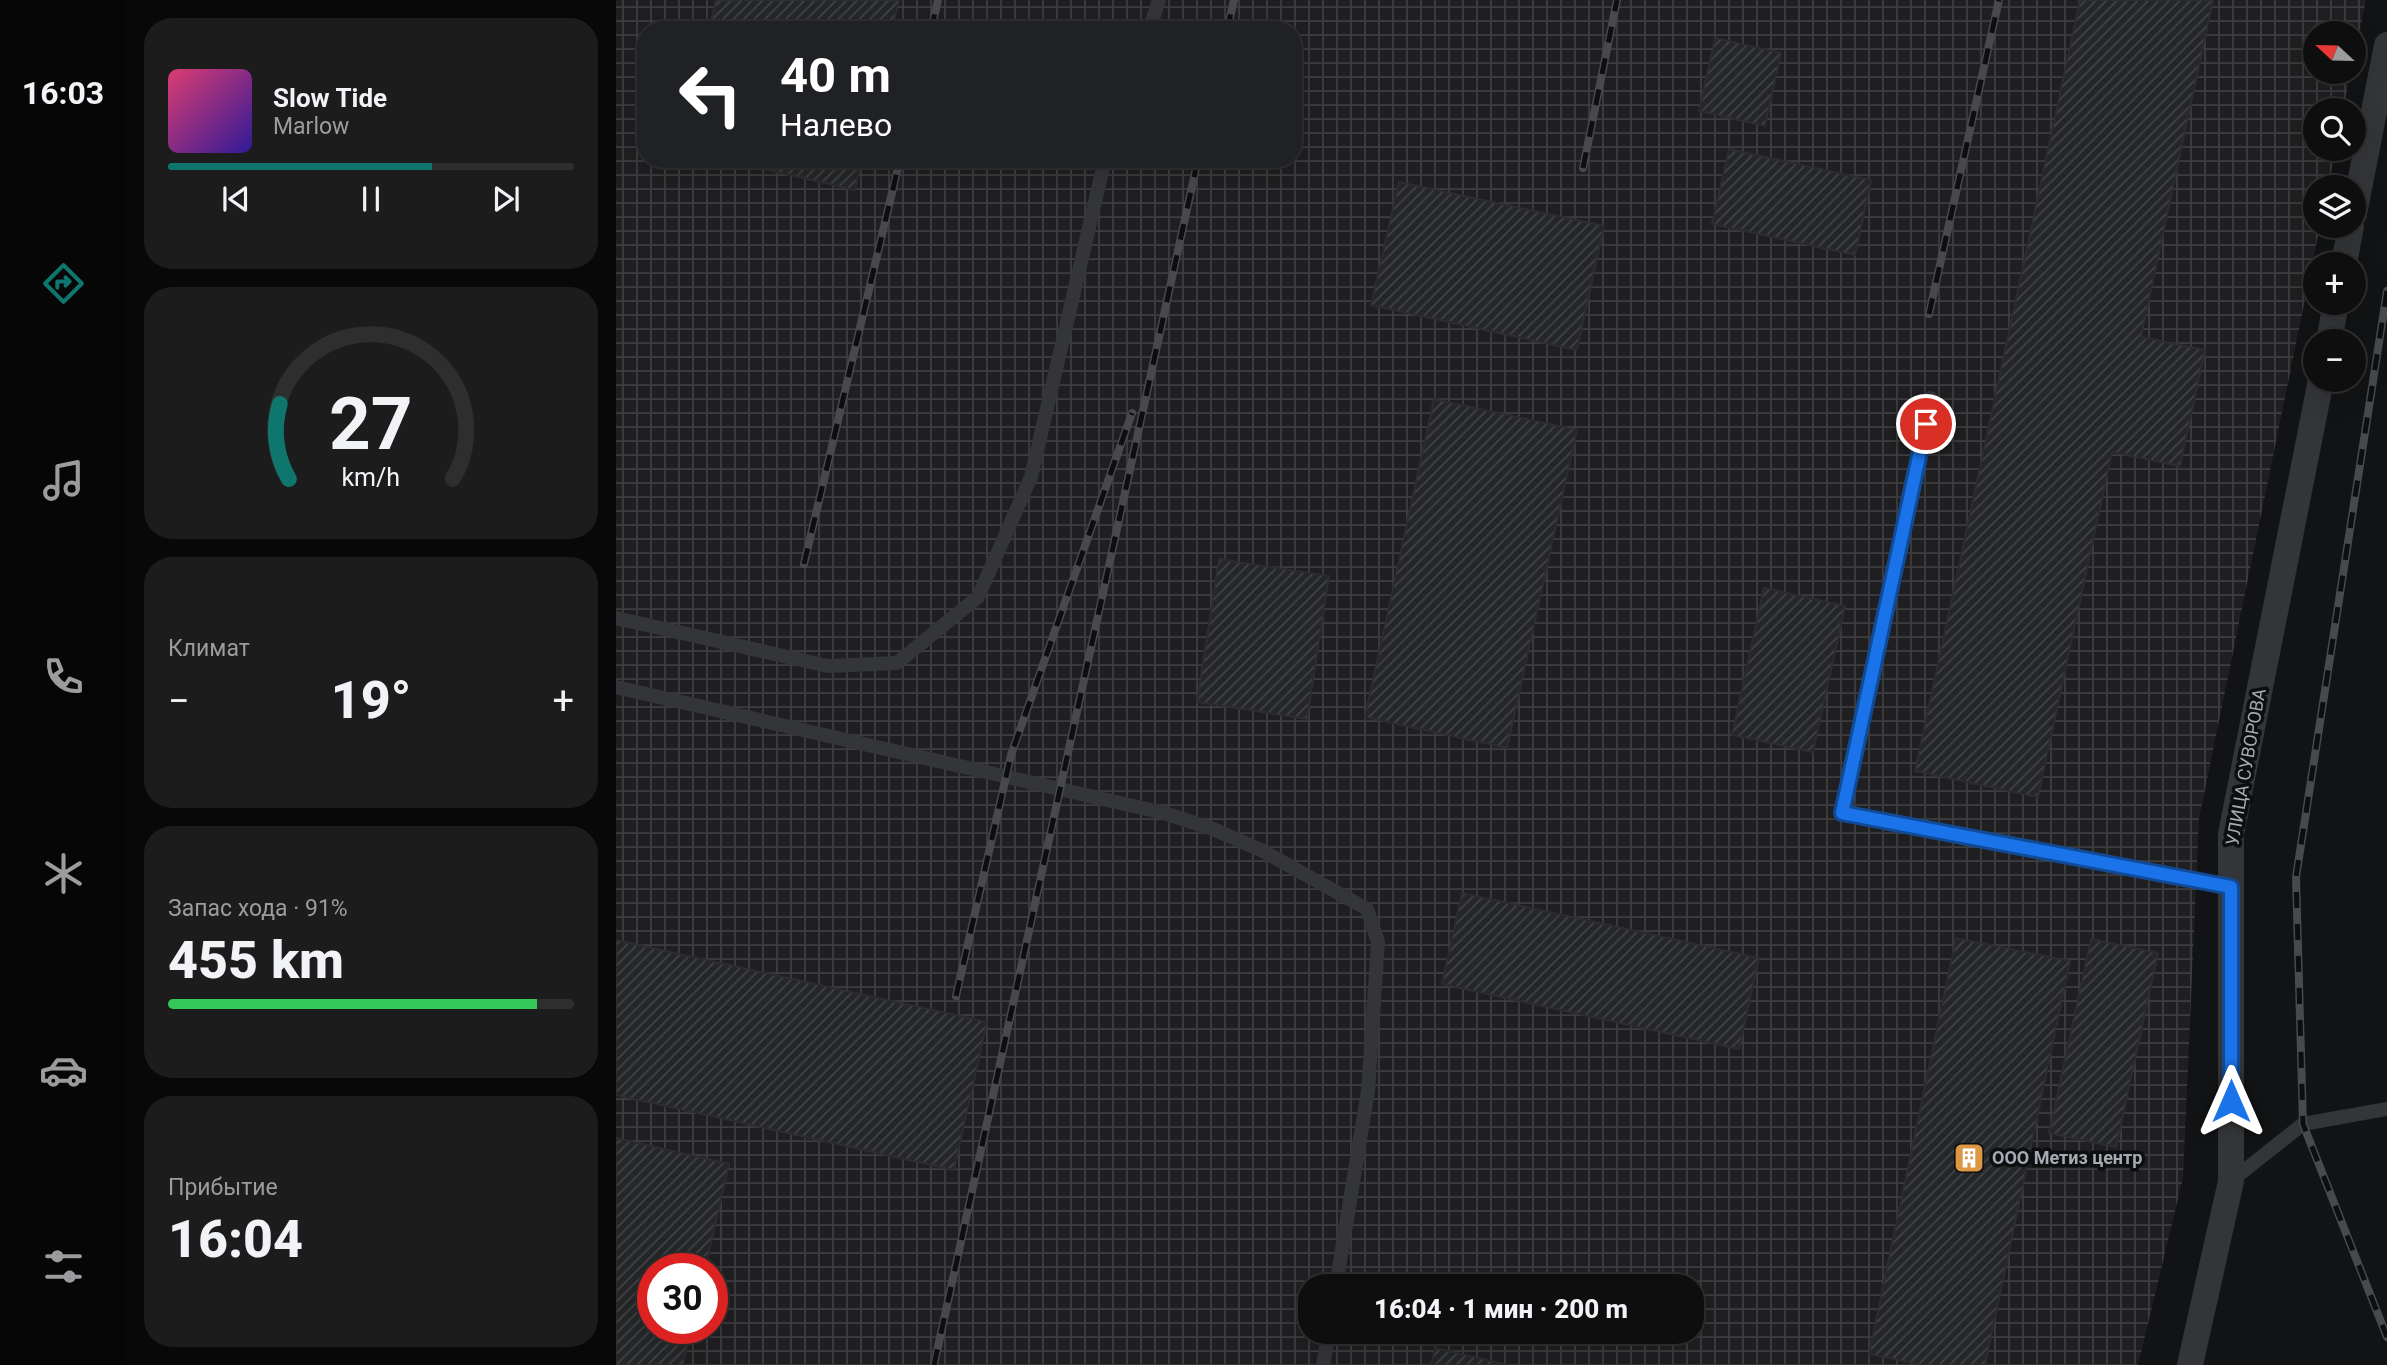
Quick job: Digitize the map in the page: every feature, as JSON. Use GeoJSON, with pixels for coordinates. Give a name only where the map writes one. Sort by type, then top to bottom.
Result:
{"type":"FeatureCollection","features":[{"type":"Feature","properties":{"kind":"street"},"geometry":{"type":"LineString","coordinates":[[2362,175],[2387,46]]}},
{"type":"Feature","properties":{"kind":"street","name":"УЛИЦА СУВОРОВА"},"geometry":{"type":"LineString","coordinates":[[2190,1365],[2231,1181],[2231,834],[2319,392]]}},
{"type":"Feature","properties":{"kind":"lane"},"geometry":{"type":"LineString","coordinates":[[1152,21],[1160,0]]}},
{"type":"Feature","properties":{"kind":"lane"},"geometry":{"type":"LineString","coordinates":[[616,618],[828,666],[897,663],[978,597],[1031,477],[1103,168]]}},
{"type":"Feature","properties":{"kind":"lane"},"geometry":{"type":"LineString","coordinates":[[1931,398],[1842,813],[2231,887]]}},
{"type":"Feature","properties":{"kind":"lane"},"geometry":{"type":"LineString","coordinates":[[616,687],[1164,813],[1213,829],[1263,851],[1367,909],[1378,942],[1368,1091],[1338,1274]]}},
{"type":"Feature","properties":{"kind":"lane"},"geometry":{"type":"LineString","coordinates":[[2231,1181],[2303,1124],[2387,1109]]}},
{"type":"Feature","properties":{"kind":"lane"},"geometry":{"type":"LineString","coordinates":[[1323,1365],[1327,1344]]}},
{"type":"Feature","properties":{"kind":"shaded area"},"geometry":{"type":"Polygon","coordinates":[[[616,0],[2366,0],[2362,21],[2303,21],[2303,84],[2348,84],[2346,98],[2303,98],[2303,161],[2333,161],[2331,175],[2303,175],[2303,238],[2318,238],[2315,252],[2303,252],[2303,309],[2199,819],[2183,1178],[2138,1365],[616,1365],[616,0]]]}},
{"type":"Feature","properties":{"kind":"building"},"geometry":{"type":"Polygon","coordinates":[[[716,0],[899,0],[894,21],[711,21],[716,0]]]}},
{"type":"Feature","properties":{"kind":"building"},"geometry":{"type":"Polygon","coordinates":[[[2080,0],[2213,0],[2141,337],[2205,350],[2180,466],[2112,452],[2038,797],[1915,771],[2080,0]]]}},
{"type":"Feature","properties":{"kind":"building"},"geometry":{"type":"Polygon","coordinates":[[[1715,38],[1781,53],[1765,126],[1699,111],[1715,38]]]}},
{"type":"Feature","properties":{"kind":"building"},"geometry":{"type":"Polygon","coordinates":[[[1729,149],[1871,180],[1855,255],[1712,224],[1729,149]]]}},
{"type":"Feature","properties":{"kind":"building"},"geometry":{"type":"Polygon","coordinates":[[[759,168],[860,168],[855,190],[759,168]]]}},
{"type":"Feature","properties":{"kind":"building"},"geometry":{"type":"Polygon","coordinates":[[[1399,182],[1604,226],[1577,350],[1371,305],[1399,182]]]}},
{"type":"Feature","properties":{"kind":"building"},"geometry":{"type":"Polygon","coordinates":[[[1434,399],[1577,430],[1507,748],[1365,717],[1434,399]]]}},
{"type":"Feature","properties":{"kind":"building"},"geometry":{"type":"Polygon","coordinates":[[[1219,559],[1329,576],[1307,719],[1197,702],[1219,559]]]}},
{"type":"Feature","properties":{"kind":"building"},"geometry":{"type":"Polygon","coordinates":[[[1764,588],[1845,606],[1813,752],[1732,735],[1764,588]]]}},
{"type":"Feature","properties":{"kind":"building"},"geometry":{"type":"Polygon","coordinates":[[[1462,893],[1759,958],[1739,1049],[1442,984],[1462,893]]]}},
{"type":"Feature","properties":{"kind":"building","name":"ООО Метиз центр"},"geometry":{"type":"Polygon","coordinates":[[[1956,938],[2070,961],[1985,1365],[1923,1365],[1869,1354],[1956,938]]]}},
{"type":"Feature","properties":{"kind":"building"},"geometry":{"type":"Polygon","coordinates":[[[2091,939],[2158,953],[2116,1147],[2049,1133],[2091,939]]]}},
{"type":"Feature","properties":{"kind":"building"},"geometry":{"type":"Polygon","coordinates":[[[616,940],[987,1022],[954,1170],[616,1095],[616,940]]]}},
{"type":"Feature","properties":{"kind":"building"},"geometry":{"type":"Polygon","coordinates":[[[616,1138],[729,1164],[709,1253],[637,1253],[637,1344],[688,1344],[683,1365],[616,1365],[616,1138]]]}},
{"type":"Feature","properties":{"kind":"building"},"geometry":{"type":"Polygon","coordinates":[[[1435,1348],[1508,1365],[1431,1365],[1435,1348]]]}},
{"type":"Feature","properties":{"kind":"railway"},"geometry":{"type":"LineString","coordinates":[[933,21],[938,0]]}},
{"type":"Feature","properties":{"kind":"railway"},"geometry":{"type":"LineString","coordinates":[[1229,21],[1234,0]]}},
{"type":"Feature","properties":{"kind":"railway"},"geometry":{"type":"LineString","coordinates":[[1583,168],[1617,0]]}},
{"type":"Feature","properties":{"kind":"railway"},"geometry":{"type":"LineString","coordinates":[[1929,314],[1999,0]]}},
{"type":"Feature","properties":{"kind":"railway"},"geometry":{"type":"LineString","coordinates":[[804,564],[898,168]]}},
{"type":"Feature","properties":{"kind":"railway"},"geometry":{"type":"LineString","coordinates":[[934,1365],[1196,168]]}},
{"type":"Feature","properties":{"kind":"railway"},"geometry":{"type":"LineString","coordinates":[[2387,291],[2296,877],[2303,1124],[2387,1337]]}},
{"type":"Feature","properties":{"kind":"railway"},"geometry":{"type":"LineString","coordinates":[[956,996],[1011,755],[1132,413]]}},
{"type":"Feature","properties":{"kind":"place","name":"ООО Метиз центр"},"geometry":{"type":"Point","coordinates":[1969,1158]}},
{"type":"Feature","properties":{"kind":"route"},"geometry":{"type":"LineString","coordinates":[[1926,424],[1842,813],[2231,887],[2231,1101]]}}]}
